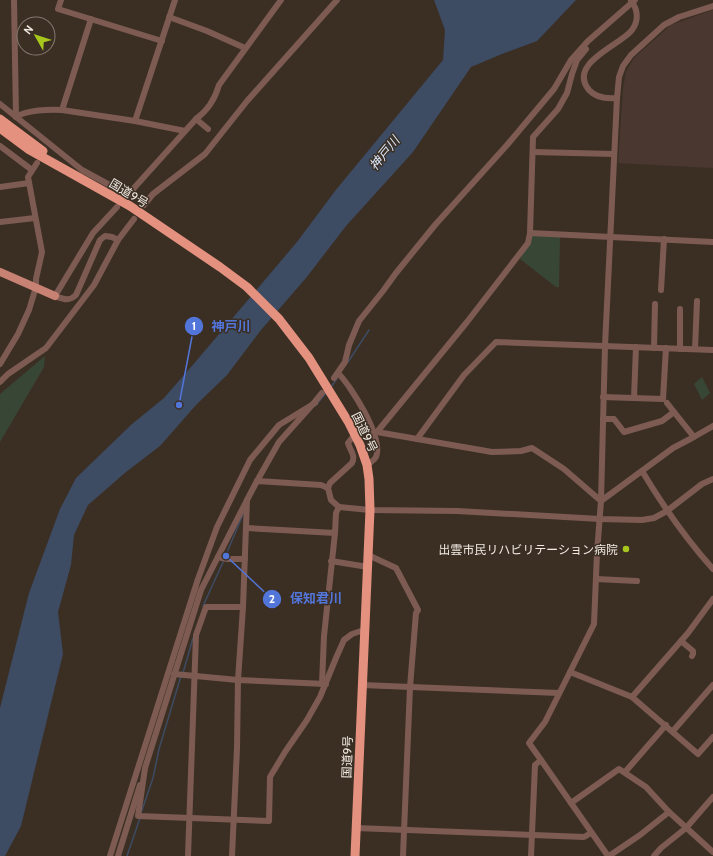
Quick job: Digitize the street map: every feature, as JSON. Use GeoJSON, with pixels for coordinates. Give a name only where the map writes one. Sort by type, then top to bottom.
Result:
{"type":"FeatureCollection","features":[{"type":"Feature","properties":{"kind":"highway","name":"国道9号"},"geometry":{"type":"LineString","coordinates":[[0,119],[69,172]]}},
{"type":"Feature","properties":{"kind":"highway","name":"国道9号"},"geometry":{"type":"LineString","coordinates":[[0,128],[28,148],[130,206],[247,287],[279,319],[309,358],[360,445],[367,465],[370,510],[355,856]]}},
{"type":"Feature","properties":{"kind":"main road"},"geometry":{"type":"LineString","coordinates":[[0,272],[55,296]]}},
{"type":"Feature","properties":{"kind":"street"},"geometry":{"type":"LineString","coordinates":[[14,0],[16,117]]}},
{"type":"Feature","properties":{"kind":"street"},"geometry":{"type":"LineString","coordinates":[[61,0],[58,9],[162,41]]}},
{"type":"Feature","properties":{"kind":"street"},"geometry":{"type":"LineString","coordinates":[[135,121],[174,0]]}},
{"type":"Feature","properties":{"kind":"street"},"geometry":{"type":"LineString","coordinates":[[0,104],[82,170],[127,196],[196,119],[203,114],[217,94],[219,85],[281,0]]}},
{"type":"Feature","properties":{"kind":"street"},"geometry":{"type":"LineString","coordinates":[[144,205],[153,194],[205,154],[247,101],[337,0]]}},
{"type":"Feature","properties":{"kind":"street"},"geometry":{"type":"LineString","coordinates":[[367,465],[377,456],[374,431],[346,381],[336,376],[345,362],[349,345],[359,321],[435,224],[507,145],[554,89],[571,60],[588,41],[632,1],[637,12],[636,22],[632,30],[593,59],[587,66],[584,77],[586,86],[594,96],[608,99],[617,98]]}},
{"type":"Feature","properties":{"kind":"street"},"geometry":{"type":"LineString","coordinates":[[669,812],[640,835],[608,856],[542,760],[528,743],[544,722],[594,624],[601,501],[603,396],[610,236],[617,98],[620,77],[623,66],[631,55],[664,25],[679,17],[713,6]]}},
{"type":"Feature","properties":{"kind":"street"},"geometry":{"type":"LineString","coordinates":[[169,17],[207,31],[246,48]]}},
{"type":"Feature","properties":{"kind":"street"},"geometry":{"type":"LineString","coordinates":[[62,110],[91,20]]}},
{"type":"Feature","properties":{"kind":"street"},"geometry":{"type":"LineString","coordinates":[[374,431],[467,322],[528,243],[530,233],[534,137],[558,109],[567,93],[572,74],[578,60],[586,49],[588,41]]}},
{"type":"Feature","properties":{"kind":"street"},"geometry":{"type":"LineString","coordinates":[[16,117],[21,114],[52,109],[135,121],[186,131]]}},
{"type":"Feature","properties":{"kind":"street"},"geometry":{"type":"LineString","coordinates":[[196,119],[208,129]]}},
{"type":"Feature","properties":{"kind":"street"},"geometry":{"type":"LineString","coordinates":[[0,146],[32,170]]}},
{"type":"Feature","properties":{"kind":"street"},"geometry":{"type":"LineString","coordinates":[[533,152],[614,154]]}},
{"type":"Feature","properties":{"kind":"street"},"geometry":{"type":"LineString","coordinates":[[0,364],[18,334],[29,310],[36,287],[36,279],[42,252],[28,177],[37,164]]}},
{"type":"Feature","properties":{"kind":"street"},"geometry":{"type":"LineString","coordinates":[[0,187],[29,183]]}},
{"type":"Feature","properties":{"kind":"street"},"geometry":{"type":"LineString","coordinates":[[117,207],[93,233],[55,296],[65,300],[76,296],[100,240],[105,236],[118,240]]}},
{"type":"Feature","properties":{"kind":"street"},"geometry":{"type":"LineString","coordinates":[[0,222],[35,218]]}},
{"type":"Feature","properties":{"kind":"street"},"geometry":{"type":"LineString","coordinates":[[0,382],[8,374],[46,348],[94,285],[118,240],[134,219]]}},
{"type":"Feature","properties":{"kind":"street"},"geometry":{"type":"LineString","coordinates":[[530,233],[713,242]]}},
{"type":"Feature","properties":{"kind":"street"},"geometry":{"type":"LineString","coordinates":[[661,290],[664,239]]}},
{"type":"Feature","properties":{"kind":"street"},"geometry":{"type":"LineString","coordinates":[[695,349],[697,301]]}},
{"type":"Feature","properties":{"kind":"street"},"geometry":{"type":"LineString","coordinates":[[654,348],[655,304]]}},
{"type":"Feature","properties":{"kind":"street"},"geometry":{"type":"LineString","coordinates":[[680,309],[680,349]]}},
{"type":"Feature","properties":{"kind":"street"},"geometry":{"type":"LineString","coordinates":[[417,439],[461,379],[496,342],[713,350]]}},
{"type":"Feature","properties":{"kind":"street"},"geometry":{"type":"LineString","coordinates":[[634,398],[636,347]]}},
{"type":"Feature","properties":{"kind":"street"},"geometry":{"type":"LineString","coordinates":[[603,396],[663,399],[666,348]]}},
{"type":"Feature","properties":{"kind":"street"},"geometry":{"type":"LineString","coordinates":[[118,856],[201,590],[257,481],[279,442],[322,393]]}},
{"type":"Feature","properties":{"kind":"street"},"geometry":{"type":"LineString","coordinates":[[110,856],[198,579],[217,528],[250,460],[279,425],[315,402]]}},
{"type":"Feature","properties":{"kind":"street"},"geometry":{"type":"LineString","coordinates":[[667,403],[694,437]]}},
{"type":"Feature","properties":{"kind":"street"},"geometry":{"type":"LineString","coordinates":[[603,419],[614,419],[624,432],[662,420],[674,412]]}},
{"type":"Feature","properties":{"kind":"street"},"geometry":{"type":"LineString","coordinates":[[601,501],[673,448],[713,426]]}},
{"type":"Feature","properties":{"kind":"street"},"geometry":{"type":"LineString","coordinates":[[361,433],[374,431],[492,452],[520,451],[532,448],[564,469],[601,501]]}},
{"type":"Feature","properties":{"kind":"street"},"geometry":{"type":"LineString","coordinates":[[352,438],[348,443],[354,455],[352,464],[330,483],[328,488],[331,500],[339,507],[370,510],[457,511],[642,520],[654,518],[667,511],[702,484],[713,479]]}},
{"type":"Feature","properties":{"kind":"street"},"geometry":{"type":"LineString","coordinates":[[642,472],[667,511],[699,554],[713,569]]}},
{"type":"Feature","properties":{"kind":"street"},"geometry":{"type":"LineString","coordinates":[[257,481],[322,485],[328,488]]}},
{"type":"Feature","properties":{"kind":"street"},"geometry":{"type":"LineString","coordinates":[[232,856],[237,748],[238,680],[247,528],[247,500]]}},
{"type":"Feature","properties":{"kind":"street"},"geometry":{"type":"LineString","coordinates":[[324,684],[324,636],[336,513],[339,507]]}},
{"type":"Feature","properties":{"kind":"street"},"geometry":{"type":"LineString","coordinates":[[247,528],[335,533]]}},
{"type":"Feature","properties":{"kind":"street"},"geometry":{"type":"LineString","coordinates":[[368,555],[396,568],[418,610],[416,613],[410,688],[403,856]]}},
{"type":"Feature","properties":{"kind":"street"},"geometry":{"type":"LineString","coordinates":[[218,557],[245,560]]}},
{"type":"Feature","properties":{"kind":"street"},"geometry":{"type":"LineString","coordinates":[[332,561],[368,567]]}},
{"type":"Feature","properties":{"kind":"street"},"geometry":{"type":"LineString","coordinates":[[596,579],[637,581]]}},
{"type":"Feature","properties":{"kind":"street"},"geometry":{"type":"LineString","coordinates":[[632,697],[681,641],[713,599]]}},
{"type":"Feature","properties":{"kind":"street"},"geometry":{"type":"LineString","coordinates":[[188,856],[196,635],[206,607],[243,607]]}},
{"type":"Feature","properties":{"kind":"street"},"geometry":{"type":"LineString","coordinates":[[145,768],[138,816],[269,821],[270,777],[320,697],[324,684],[344,640],[352,634],[364,630]]}},
{"type":"Feature","properties":{"kind":"street"},"geometry":{"type":"LineString","coordinates":[[681,641],[693,651],[692,656]]}},
{"type":"Feature","properties":{"kind":"street"},"geometry":{"type":"LineString","coordinates":[[570,672],[632,697],[698,754],[713,737]]}},
{"type":"Feature","properties":{"kind":"street"},"geometry":{"type":"LineString","coordinates":[[174,674],[238,680],[324,684]]}},
{"type":"Feature","properties":{"kind":"street"},"geometry":{"type":"LineString","coordinates":[[362,685],[559,693]]}},
{"type":"Feature","properties":{"kind":"street"},"geometry":{"type":"LineString","coordinates":[[673,731],[713,685]]}},
{"type":"Feature","properties":{"kind":"street"},"geometry":{"type":"LineString","coordinates":[[625,772],[666,725]]}},
{"type":"Feature","properties":{"kind":"street"},"geometry":{"type":"LineString","coordinates":[[531,856],[535,765],[542,760]]}},
{"type":"Feature","properties":{"kind":"street"},"geometry":{"type":"LineString","coordinates":[[571,803],[620,769],[646,787],[669,812],[713,852]]}},
{"type":"Feature","properties":{"kind":"street"},"geometry":{"type":"LineString","coordinates":[[654,856],[661,848],[686,828],[713,797]]}},
{"type":"Feature","properties":{"kind":"street"},"geometry":{"type":"LineString","coordinates":[[356,828],[584,837],[591,833]]}},
{"type":"Feature","properties":{"kind":"shaded area"},"geometry":{"type":"Polygon","coordinates":[[[713,10],[713,168],[618,163],[623,89],[626,72],[634,58],[671,25],[713,10]]]}},
{"type":"Feature","properties":{"kind":"green space"},"geometry":{"type":"Polygon","coordinates":[[[532,236],[560,236],[559,287],[556,287],[520,259],[532,236]]]}},
{"type":"Feature","properties":{"kind":"green space"},"geometry":{"type":"Polygon","coordinates":[[[45,356],[44,367],[0,442],[0,394],[45,356]]]}},
{"type":"Feature","properties":{"kind":"green space"},"geometry":{"type":"Polygon","coordinates":[[[702,377],[710,393],[702,400],[694,384],[702,377]]]}},
{"type":"Feature","properties":{"kind":"water"},"geometry":{"type":"Polygon","coordinates":[[[434,0],[576,0],[537,41],[471,67],[413,152],[346,226],[306,278],[261,330],[227,375],[196,405],[160,446],[126,472],[88,505],[74,535],[71,565],[58,612],[63,654],[21,826],[5,856],[0,856],[0,708],[29,593],[60,509],[76,478],[132,424],[164,398],[297,242],[335,191],[443,60],[445,30],[434,0]]]}},
{"type":"Feature","properties":{"kind":"waterway"},"geometry":{"type":"LineString","coordinates":[[348,362],[369,330]]}},
{"type":"Feature","properties":{"kind":"waterway"},"geometry":{"type":"LineString","coordinates":[[331,387],[338,377]]}},
{"type":"Feature","properties":{"kind":"waterway"},"geometry":{"type":"LineString","coordinates":[[317,404],[326,393]]}},
{"type":"Feature","properties":{"kind":"waterway"},"geometry":{"type":"LineString","coordinates":[[225,557],[244,512]]}},
{"type":"Feature","properties":{"kind":"waterway"},"geometry":{"type":"LineString","coordinates":[[203,606],[224,560]]}},
{"type":"Feature","properties":{"kind":"waterway"},"geometry":{"type":"LineString","coordinates":[[183,673],[193,638]]}},
{"type":"Feature","properties":{"kind":"waterway"},"geometry":{"type":"LineString","coordinates":[[141,813],[153,778],[159,749],[181,676]]}},
{"type":"Feature","properties":{"kind":"waterway"},"geometry":{"type":"LineString","coordinates":[[127,856],[140,818]]}},
{"type":"Feature","properties":{"kind":"place","name":"神戸川"},"geometry":{"type":"Point","coordinates":[179,405]}},
{"type":"Feature","properties":{"kind":"place","name":"出雲市民リハビリテーション病院"},"geometry":{"type":"Point","coordinates":[626,549]}},
{"type":"Feature","properties":{"kind":"place","name":"保知君川"},"geometry":{"type":"Point","coordinates":[226,556]}}]}
